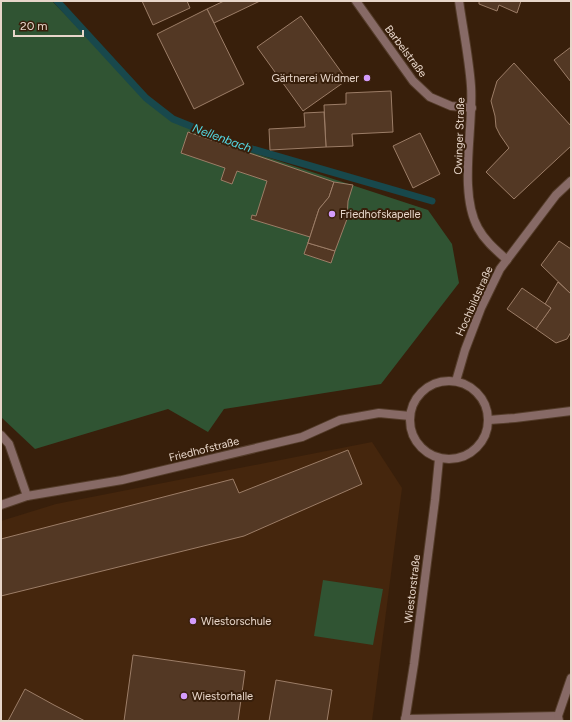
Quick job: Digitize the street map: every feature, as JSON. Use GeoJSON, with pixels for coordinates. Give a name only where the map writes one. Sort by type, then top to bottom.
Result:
{"type":"FeatureCollection","features":[{"type":"Feature","properties":{"kind":"street","name":"Barbelstraße"},"geometry":{"type":"LineString","coordinates":[[356,1],[412,81],[430,97],[451,106],[472,108]]}},
{"type":"Feature","properties":{"kind":"street","name":"Owinger Straße"},"geometry":{"type":"LineString","coordinates":[[459,1],[471,85],[472,108],[468,188],[471,209],[478,228],[487,242],[507,260]]}},
{"type":"Feature","properties":{"kind":"street","name":"Hochbildstraße"},"geometry":{"type":"LineString","coordinates":[[456,381],[465,350],[481,308],[500,269],[556,194],[571,181]]}},
{"type":"Feature","properties":{"kind":"street"},"geometry":{"type":"LineString","coordinates":[[441,381],[456,381],[467,385],[478,394],[486,405],[489,420],[485,437],[473,452],[460,458],[450,460],[439,459],[427,453],[417,444],[411,432],[410,416],[414,402],[426,388],[441,381]]}},
{"type":"Feature","properties":{"kind":"street"},"geometry":{"type":"LineString","coordinates":[[489,420],[571,411]]}},
{"type":"Feature","properties":{"kind":"street","name":"Friedhofstraße"},"geometry":{"type":"LineString","coordinates":[[1,505],[27,496],[122,480],[302,437],[340,420],[379,413],[410,416]]}},
{"type":"Feature","properties":{"kind":"street"},"geometry":{"type":"LineString","coordinates":[[1,435],[9,444],[27,496]]}},
{"type":"Feature","properties":{"kind":"street","name":"Wiestorstraße"},"geometry":{"type":"LineString","coordinates":[[405,720],[414,664],[439,459]]}},
{"type":"Feature","properties":{"kind":"street"},"geometry":{"type":"LineString","coordinates":[[405,720],[559,718],[571,678]]}},
{"type":"Feature","properties":{"kind":"shaded area","name":"Wiestorschule"},"geometry":{"type":"Polygon","coordinates":[[[372,442],[402,488],[372,721],[1,721],[1,521],[56,504],[372,442]]]}},
{"type":"Feature","properties":{"kind":"green space"},"geometry":{"type":"Polygon","coordinates":[[[1,1],[52,1],[146,98],[173,119],[220,142],[428,210],[452,244],[459,283],[381,384],[224,409],[208,432],[168,409],[35,449],[1,417],[1,1]]]}},
{"type":"Feature","properties":{"kind":"green space"},"geometry":{"type":"Polygon","coordinates":[[[323,580],[383,589],[373,645],[314,636],[323,580]]]}},
{"type":"Feature","properties":{"kind":"building"},"geometry":{"type":"Polygon","coordinates":[[[142,1],[187,1],[190,8],[153,25],[142,1]]]}},
{"type":"Feature","properties":{"kind":"building"},"geometry":{"type":"Polygon","coordinates":[[[224,1],[260,1],[214,23],[207,9],[224,1]]]}},
{"type":"Feature","properties":{"kind":"building"},"geometry":{"type":"Polygon","coordinates":[[[479,1],[521,1],[517,13],[499,5],[497,11],[479,4],[479,1]]]}},
{"type":"Feature","properties":{"kind":"building"},"geometry":{"type":"Polygon","coordinates":[[[207,9],[244,84],[194,109],[157,34],[207,9]]]}},
{"type":"Feature","properties":{"kind":"building"},"geometry":{"type":"Polygon","coordinates":[[[301,16],[347,80],[303,111],[257,47],[301,16]]]}},
{"type":"Feature","properties":{"kind":"building"},"geometry":{"type":"Polygon","coordinates":[[[571,47],[571,82],[554,60],[571,47]]]}},
{"type":"Feature","properties":{"kind":"building"},"geometry":{"type":"Polygon","coordinates":[[[514,63],[571,126],[571,146],[514,199],[486,172],[509,148],[496,127],[491,101],[497,81],[514,63]]]}},
{"type":"Feature","properties":{"kind":"building"},"geometry":{"type":"Polygon","coordinates":[[[391,91],[393,132],[352,134],[353,146],[326,147],[324,105],[346,104],[346,93],[391,91]]]}},
{"type":"Feature","properties":{"kind":"building"},"geometry":{"type":"Polygon","coordinates":[[[324,112],[326,147],[270,150],[269,129],[305,127],[304,113],[324,112]]]}},
{"type":"Feature","properties":{"kind":"building"},"geometry":{"type":"Polygon","coordinates":[[[188,132],[334,182],[329,197],[319,209],[310,237],[251,219],[252,215],[256,216],[267,181],[237,171],[232,184],[221,180],[225,168],[181,153],[188,132]]]}},
{"type":"Feature","properties":{"kind":"building"},"geometry":{"type":"Polygon","coordinates":[[[420,133],[440,174],[413,188],[393,146],[420,133]]]}},
{"type":"Feature","properties":{"kind":"building","name":"Friedhofskapelle"},"geometry":{"type":"Polygon","coordinates":[[[334,182],[353,185],[348,201],[347,219],[335,251],[308,243],[319,209],[329,197],[334,182]]]}},
{"type":"Feature","properties":{"kind":"building"},"geometry":{"type":"Polygon","coordinates":[[[309,239],[308,243],[335,251],[331,263],[304,254],[309,239]]]}},
{"type":"Feature","properties":{"kind":"building"},"geometry":{"type":"Polygon","coordinates":[[[559,241],[571,249],[571,294],[541,265],[559,241]]]}},
{"type":"Feature","properties":{"kind":"building"},"geometry":{"type":"Polygon","coordinates":[[[558,282],[571,294],[571,332],[567,339],[556,343],[536,329],[551,308],[545,304],[558,282]]]}},
{"type":"Feature","properties":{"kind":"building"},"geometry":{"type":"Polygon","coordinates":[[[522,288],[551,308],[536,329],[507,309],[522,288]]]}},
{"type":"Feature","properties":{"kind":"building"},"geometry":{"type":"Polygon","coordinates":[[[348,450],[362,484],[244,536],[1,596],[1,539],[233,479],[239,493],[348,450]]]}},
{"type":"Feature","properties":{"kind":"building","name":"Wiestorhalle"},"geometry":{"type":"Polygon","coordinates":[[[133,655],[245,671],[238,721],[124,721],[133,655]]]}},
{"type":"Feature","properties":{"kind":"building"},"geometry":{"type":"Polygon","coordinates":[[[276,680],[332,690],[327,721],[269,721],[276,680]]]}},
{"type":"Feature","properties":{"kind":"building"},"geometry":{"type":"Polygon","coordinates":[[[25,689],[54,705],[85,721],[8,721],[25,689]]]}},
{"type":"Feature","properties":{"kind":"waterway","name":"Nellenbach"},"geometry":{"type":"LineString","coordinates":[[57,1],[146,98],[173,119],[235,144],[432,201]]}},
{"type":"Feature","properties":{"kind":"place","name":"Gärtnerei Widmer"},"geometry":{"type":"Point","coordinates":[367,78]}},
{"type":"Feature","properties":{"kind":"place","name":"Friedhofskapelle"},"geometry":{"type":"Point","coordinates":[332,214]}},
{"type":"Feature","properties":{"kind":"place","name":"Wiestorschule"},"geometry":{"type":"Point","coordinates":[193,621]}},
{"type":"Feature","properties":{"kind":"place","name":"Wiestorhalle"},"geometry":{"type":"Point","coordinates":[184,696]}}]}
